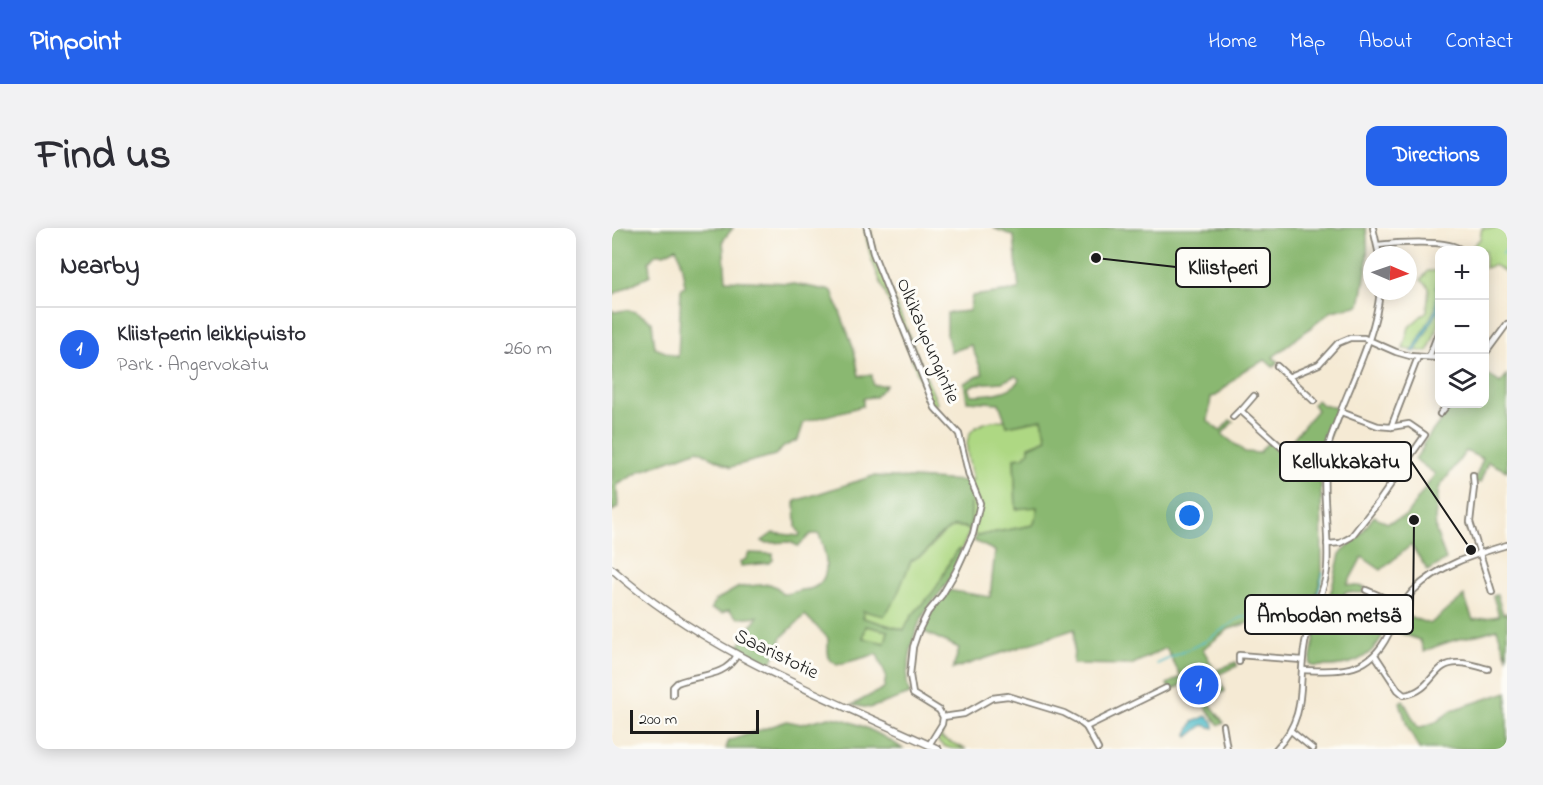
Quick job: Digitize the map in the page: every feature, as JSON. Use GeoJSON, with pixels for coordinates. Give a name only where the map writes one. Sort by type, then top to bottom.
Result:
{"type":"FeatureCollection","features":[{"type":"Feature","properties":{"kind":"main road","name":"Saaristotie"},"geometry":{"type":"LineString","coordinates":[[612,569],[666,611],[737,655],[926,746],[938,749]]}},
{"type":"Feature","properties":{"kind":"street","name":"Olkikaupungintie"},"geometry":{"type":"LineString","coordinates":[[867,228],[873,252],[935,408],[957,430],[962,440],[969,476],[980,503],[970,542],[946,587],[922,621],[913,647],[910,681],[913,694],[939,710],[943,717]]}},
{"type":"Feature","properties":{"kind":"street"},"geometry":{"type":"LineString","coordinates":[[1373,228],[1378,245],[1392,243],[1452,244],[1455,246]]}},
{"type":"Feature","properties":{"kind":"street"},"geometry":{"type":"LineString","coordinates":[[1276,749],[1291,731],[1298,714],[1302,660],[1309,626],[1326,577],[1325,461],[1330,439],[1377,315],[1379,300]]}},
{"type":"Feature","properties":{"kind":"street"},"geometry":{"type":"LineString","coordinates":[[1489,349],[1507,324]]}},
{"type":"Feature","properties":{"kind":"street"},"geometry":{"type":"LineString","coordinates":[[1288,377],[1319,364],[1344,339],[1358,337],[1396,352],[1418,357],[1435,358]]}},
{"type":"Feature","properties":{"kind":"street"},"geometry":{"type":"LineString","coordinates":[[1429,357],[1435,341]]}},
{"type":"Feature","properties":{"kind":"street"},"geometry":{"type":"LineString","coordinates":[[1391,427],[1418,357]]}},
{"type":"Feature","properties":{"kind":"street"},"geometry":{"type":"LineString","coordinates":[[1277,366],[1314,401]]}},
{"type":"Feature","properties":{"kind":"street"},"geometry":{"type":"LineString","coordinates":[[1233,417],[1254,396]]}},
{"type":"Feature","properties":{"kind":"street"},"geometry":{"type":"LineString","coordinates":[[1440,414],[1445,408]]}},
{"type":"Feature","properties":{"kind":"street"},"geometry":{"type":"LineString","coordinates":[[1241,411],[1290,455],[1325,461]]}},
{"type":"Feature","properties":{"kind":"street"},"geometry":{"type":"LineString","coordinates":[[1327,544],[1341,543],[1351,537],[1425,435],[1409,424],[1391,427],[1378,426],[1341,412]]}},
{"type":"Feature","properties":{"kind":"street"},"geometry":{"type":"LineString","coordinates":[[1473,475],[1470,522],[1492,592]]}},
{"type":"Feature","properties":{"kind":"street"},"geometry":{"type":"LineString","coordinates":[[1302,670],[1346,670],[1362,664],[1375,655],[1388,635],[1401,605],[1431,575],[1445,566],[1507,545]]}},
{"type":"Feature","properties":{"kind":"street"},"geometry":{"type":"LineString","coordinates":[[1366,590],[1401,605]]}},
{"type":"Feature","properties":{"kind":"street"},"geometry":{"type":"LineString","coordinates":[[673,695],[677,683],[723,670],[732,665],[737,655]]}},
{"type":"Feature","properties":{"kind":"street"},"geometry":{"type":"LineString","coordinates":[[1239,662],[1239,655],[1302,660]]}},
{"type":"Feature","properties":{"kind":"street"},"geometry":{"type":"LineString","coordinates":[[1375,655],[1398,690],[1404,695],[1425,687],[1436,672],[1444,666],[1462,663],[1488,669]]}},
{"type":"Feature","properties":{"kind":"street"},"geometry":{"type":"LineString","coordinates":[[1086,727],[1166,688]]}},
{"type":"Feature","properties":{"kind":"street"},"geometry":{"type":"LineString","coordinates":[[926,746],[942,724],[943,717],[964,714],[992,698],[1003,695],[1064,713],[1086,727],[1098,749]]}},
{"type":"Feature","properties":{"kind":"street"},"geometry":{"type":"LineString","coordinates":[[1223,725],[1227,749]]}},
{"type":"Feature","properties":{"kind":"street"},"geometry":{"type":"LineString","coordinates":[[1291,731],[1314,749]]}},
{"type":"Feature","properties":{"kind":"green space"},"geometry":{"type":"Polygon","coordinates":[[[612,228],[733,228],[723,240],[726,280],[789,283],[832,291],[854,349],[859,376],[872,375],[873,385],[886,385],[875,397],[863,398],[863,406],[804,422],[798,440],[785,446],[775,455],[731,467],[698,450],[641,471],[617,485],[618,508],[612,511],[612,310],[635,312],[652,322],[655,348],[678,357],[681,289],[685,286],[680,256],[676,248],[664,254],[656,254],[649,262],[650,275],[612,295],[612,228]]]}},
{"type":"Feature","properties":{"kind":"green space"},"geometry":{"type":"Polygon","coordinates":[[[864,228],[870,228],[876,255],[937,403],[930,409],[930,404],[871,258],[864,228]]]}},
{"type":"Feature","properties":{"kind":"green space"},"geometry":{"type":"Polygon","coordinates":[[[993,228],[1366,228],[1367,246],[1363,246],[1363,288],[1360,305],[1332,311],[1273,357],[1278,362],[1273,367],[1265,360],[1243,371],[1216,396],[1211,397],[1208,421],[1220,431],[1230,420],[1233,422],[1222,434],[1245,452],[1259,453],[1268,442],[1292,459],[1321,464],[1322,574],[1305,625],[1258,620],[1229,629],[1203,649],[1215,671],[1236,662],[1237,666],[1217,675],[1225,691],[1208,701],[1224,723],[1219,725],[1203,704],[1197,706],[1184,684],[1170,691],[1167,684],[1181,677],[1166,648],[1131,665],[1073,664],[1075,629],[953,669],[959,648],[920,630],[947,590],[990,597],[995,551],[974,541],[976,536],[1033,525],[1037,516],[1037,507],[1016,509],[1014,458],[1023,457],[1029,452],[1029,447],[1047,439],[1042,419],[1007,426],[999,403],[967,401],[964,383],[983,374],[971,345],[951,352],[947,335],[947,313],[969,311],[972,296],[1019,290],[1014,236],[993,228]],[[1015,376],[1002,382],[975,384],[968,388],[971,395],[984,395],[1005,391],[1016,384],[1019,379],[1015,376]]]}},
{"type":"Feature","properties":{"kind":"green space"},"geometry":{"type":"Polygon","coordinates":[[[1482,228],[1507,228],[1507,273],[1494,265],[1489,267],[1489,246],[1473,246],[1480,239],[1482,228]]]}},
{"type":"Feature","properties":{"kind":"green space"},"geometry":{"type":"Polygon","coordinates":[[[1428,271],[1435,271],[1435,334],[1428,352],[1403,349],[1409,327],[1427,311],[1429,287],[1421,280],[1428,271]]]}},
{"type":"Feature","properties":{"kind":"green space"},"geometry":{"type":"Polygon","coordinates":[[[1489,375],[1500,383],[1507,375],[1507,471],[1488,462],[1480,483],[1474,482],[1483,459],[1466,451],[1439,488],[1435,518],[1436,531],[1446,560],[1428,571],[1411,545],[1381,570],[1362,557],[1347,585],[1365,587],[1362,593],[1345,592],[1338,611],[1360,620],[1387,626],[1374,648],[1358,660],[1337,666],[1312,666],[1310,663],[1315,635],[1332,588],[1340,554],[1358,538],[1374,516],[1387,523],[1406,516],[1435,474],[1415,459],[1424,446],[1422,445],[1450,408],[1489,408],[1489,375]]]}},
{"type":"Feature","properties":{"kind":"green space"},"geometry":{"type":"Polygon","coordinates":[[[1317,400],[1322,405],[1338,408],[1322,456],[1296,452],[1286,447],[1317,410],[1313,404],[1317,400]]]}},
{"type":"Feature","properties":{"kind":"green space"},"geometry":{"type":"Polygon","coordinates":[[[1042,419],[1047,439],[1029,446],[1029,452],[1023,457],[1014,458],[1016,509],[1037,506],[1037,516],[1033,525],[976,536],[970,531],[961,550],[959,549],[950,561],[936,588],[911,617],[904,630],[863,618],[863,610],[895,600],[909,563],[926,552],[946,531],[957,527],[969,530],[971,499],[966,481],[973,480],[967,445],[968,437],[973,430],[991,421],[1006,420],[1007,426],[1042,419]]]}},
{"type":"Feature","properties":{"kind":"green space"},"geometry":{"type":"Polygon","coordinates":[[[873,476],[966,481],[971,500],[970,531],[964,527],[954,526],[937,537],[926,552],[911,561],[895,600],[884,616],[863,611],[863,618],[904,630],[911,617],[936,588],[952,558],[959,549],[961,550],[960,559],[952,576],[924,614],[916,631],[907,675],[910,694],[870,708],[852,705],[884,688],[886,676],[877,654],[837,665],[828,658],[828,638],[805,615],[782,637],[770,666],[736,647],[739,646],[758,616],[738,618],[729,610],[722,613],[711,609],[716,600],[739,587],[770,584],[785,594],[810,589],[823,579],[826,565],[819,534],[811,534],[798,546],[790,542],[765,543],[762,541],[773,533],[799,536],[796,527],[795,501],[873,476]],[[866,626],[863,638],[885,643],[888,631],[866,626]]]}},
{"type":"Feature","properties":{"kind":"green space"},"geometry":{"type":"Polygon","coordinates":[[[749,553],[773,554],[773,560],[769,563],[741,566],[740,562],[746,559],[749,553]]]}},
{"type":"Feature","properties":{"kind":"green space"},"geometry":{"type":"Polygon","coordinates":[[[1497,595],[1503,614],[1507,613],[1507,658],[1497,629],[1424,652],[1420,640],[1397,632],[1404,615],[1430,624],[1464,596],[1473,620],[1499,616],[1493,596],[1497,595]]]}},
{"type":"Feature","properties":{"kind":"green space"},"geometry":{"type":"Polygon","coordinates":[[[866,626],[888,631],[885,644],[863,638],[866,626]]]}},
{"type":"Feature","properties":{"kind":"green space"},"geometry":{"type":"Polygon","coordinates":[[[1507,692],[1507,749],[1419,749],[1407,726],[1400,702],[1403,700],[1418,728],[1436,722],[1452,710],[1507,692]]]}},
{"type":"Feature","properties":{"kind":"green space"},"geometry":{"type":"Polygon","coordinates":[[[829,717],[867,728],[903,749],[726,749],[728,741],[787,721],[801,724],[829,717]]]}},
{"type":"Feature","properties":{"kind":"green space"},"geometry":{"type":"Polygon","coordinates":[[[943,731],[941,738],[966,749],[950,748],[940,743],[937,740],[943,731]]]}},
{"type":"Feature","properties":{"kind":"water"},"geometry":{"type":"Polygon","coordinates":[[[1435,310],[1435,316],[1415,352],[1412,352],[1435,310]]]}},
{"type":"Feature","properties":{"kind":"water"},"geometry":{"type":"Polygon","coordinates":[[[1206,716],[1214,724],[1214,728],[1203,725],[1188,737],[1187,734],[1193,722],[1206,716]]]}},
{"type":"Feature","properties":{"kind":"waterway"},"geometry":{"type":"LineString","coordinates":[[1502,254],[1507,249]]}},
{"type":"Feature","properties":{"kind":"waterway"},"geometry":{"type":"LineString","coordinates":[[1157,664],[1204,642],[1238,619],[1280,605],[1310,605],[1318,595],[1323,573]]}},
{"type":"Feature","properties":{"kind":"place","name":"Kliistperi"},"geometry":{"type":"Point","coordinates":[1096,258]}},
{"type":"Feature","properties":{"kind":"place","name":"Ämbodan metsä"},"geometry":{"type":"Point","coordinates":[1414,520]}},
{"type":"Feature","properties":{"kind":"place","name":"Kellukkakatu"},"geometry":{"type":"Point","coordinates":[1471,550]}},
{"type":"Feature","properties":{"kind":"place","name":"Kliistperin leikkipuisto"},"geometry":{"type":"Point","coordinates":[1199,685]}}]}
